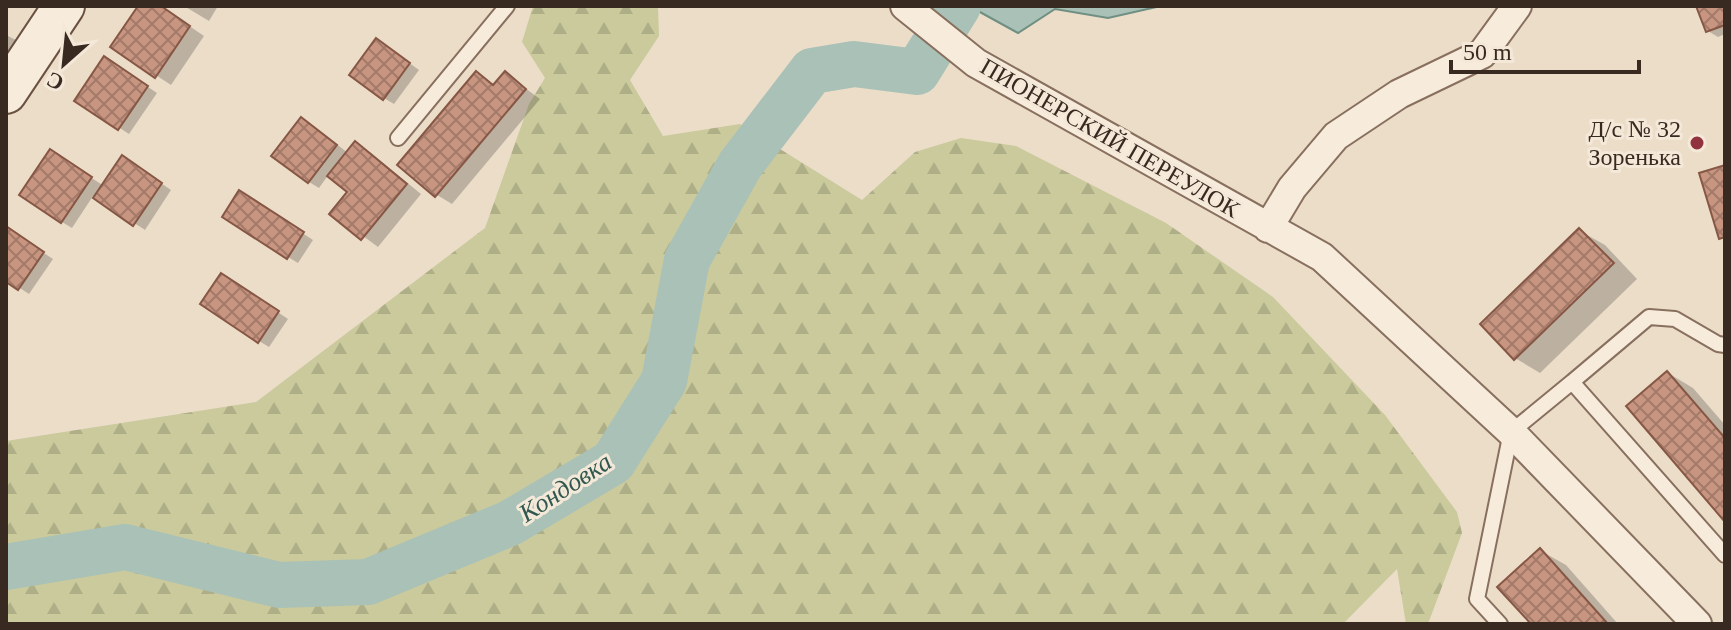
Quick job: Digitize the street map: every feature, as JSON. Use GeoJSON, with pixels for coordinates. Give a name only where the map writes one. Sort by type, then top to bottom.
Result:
{"type":"FeatureCollection","features":[{"type":"Feature","properties":{"kind":"street"},"geometry":{"type":"LineString","coordinates":[[6,93],[64,6]]}},
{"type":"Feature","properties":{"kind":"street"},"geometry":{"type":"LineString","coordinates":[[1268,228],[1292,188],[1336,136],[1399,94],[1482,54],[1517,6]]}},
{"type":"Feature","properties":{"kind":"street","name":"ПИОНЕРСКИЙ ПЕРЕУЛОК"},"geometry":{"type":"LineString","coordinates":[[908,9],[976,63],[1322,257],[1511,432],[1697,624]]}},
{"type":"Feature","properties":{"kind":"lane"},"geometry":{"type":"LineString","coordinates":[[398,138],[507,6]]}},
{"type":"Feature","properties":{"kind":"lane"},"geometry":{"type":"LineString","coordinates":[[1500,624],[1477,599],[1511,432],[1649,317],[1675,319],[1725,345]]}},
{"type":"Feature","properties":{"kind":"lane"},"geometry":{"type":"LineString","coordinates":[[1572,382],[1725,555]]}},
{"type":"Feature","properties":{"kind":"green space"},"geometry":{"type":"Polygon","coordinates":[[[533,6],[658,6],[659,36],[630,80],[663,136],[740,124],[862,200],[915,152],[961,138],[1016,146],[1166,223],[1273,297],[1385,415],[1457,512],[1462,533],[1428,624],[1406,624],[1397,569],[1343,624],[6,624],[6,441],[256,402],[485,228],[529,104],[545,78],[522,42],[533,6]]]}},
{"type":"Feature","properties":{"kind":"shaded area"},"geometry":{"type":"Polygon","coordinates":[[[969,6],[1161,6],[1108,18],[1055,9],[1018,33],[969,6]]]}},
{"type":"Feature","properties":{"kind":"building"},"geometry":{"type":"Polygon","coordinates":[[[138,6],[161,6],[190,26],[155,78],[110,47],[138,6]]]}},
{"type":"Feature","properties":{"kind":"building"},"geometry":{"type":"Polygon","coordinates":[[[1696,6],[1725,6],[1725,25],[1706,32],[1696,6]]]}},
{"type":"Feature","properties":{"kind":"building"},"geometry":{"type":"Polygon","coordinates":[[[376,38],[410,63],[383,100],[349,75],[376,38]]]}},
{"type":"Feature","properties":{"kind":"building"},"geometry":{"type":"Polygon","coordinates":[[[104,56],[148,86],[118,130],[74,101],[104,56]]]}},
{"type":"Feature","properties":{"kind":"building"},"geometry":{"type":"Polygon","coordinates":[[[476,71],[493,85],[505,71],[526,89],[435,197],[397,165],[476,71]]]}},
{"type":"Feature","properties":{"kind":"building"},"geometry":{"type":"Polygon","coordinates":[[[301,117],[337,145],[308,183],[271,156],[301,117]]]}},
{"type":"Feature","properties":{"kind":"building"},"geometry":{"type":"Polygon","coordinates":[[[355,141],[407,184],[361,240],[329,214],[347,192],[327,176],[355,141]]]}},
{"type":"Feature","properties":{"kind":"building"},"geometry":{"type":"Polygon","coordinates":[[[50,149],[92,177],[61,223],[19,195],[50,149]]]}},
{"type":"Feature","properties":{"kind":"building"},"geometry":{"type":"Polygon","coordinates":[[[122,155],[162,183],[133,226],[93,198],[122,155]]]}},
{"type":"Feature","properties":{"kind":"building"},"geometry":{"type":"Polygon","coordinates":[[[1725,165],[1725,237],[1719,239],[1699,173],[1725,165]]]}},
{"type":"Feature","properties":{"kind":"building"},"geometry":{"type":"Polygon","coordinates":[[[239,190],[304,232],[287,259],[222,217],[239,190]]]}},
{"type":"Feature","properties":{"kind":"building"},"geometry":{"type":"Polygon","coordinates":[[[6,226],[44,252],[18,290],[6,282],[6,226]]]}},
{"type":"Feature","properties":{"kind":"building"},"geometry":{"type":"Polygon","coordinates":[[[1579,228],[1614,263],[1514,360],[1480,324],[1579,228]]]}},
{"type":"Feature","properties":{"kind":"building"},"geometry":{"type":"Polygon","coordinates":[[[221,273],[279,311],[258,343],[200,304],[221,273]]]}},
{"type":"Feature","properties":{"kind":"building"},"geometry":{"type":"Polygon","coordinates":[[[1667,371],[1725,438],[1725,522],[1626,406],[1667,371]]]}},
{"type":"Feature","properties":{"kind":"building"},"geometry":{"type":"Polygon","coordinates":[[[1540,548],[1608,624],[1531,624],[1497,587],[1540,548]]]}},
{"type":"Feature","properties":{"kind":"waterway","name":"Кондовка"},"geometry":{"type":"LineString","coordinates":[[6,567],[125,547],[279,585],[368,582],[510,523],[613,462],[664,381],[687,260],[740,165],[812,71],[854,64],[917,72],[958,6]]}},
{"type":"Feature","properties":{"kind":"place","name":"Д/с № 32 Зоренька"},"geometry":{"type":"Point","coordinates":[1697,143]}}]}
